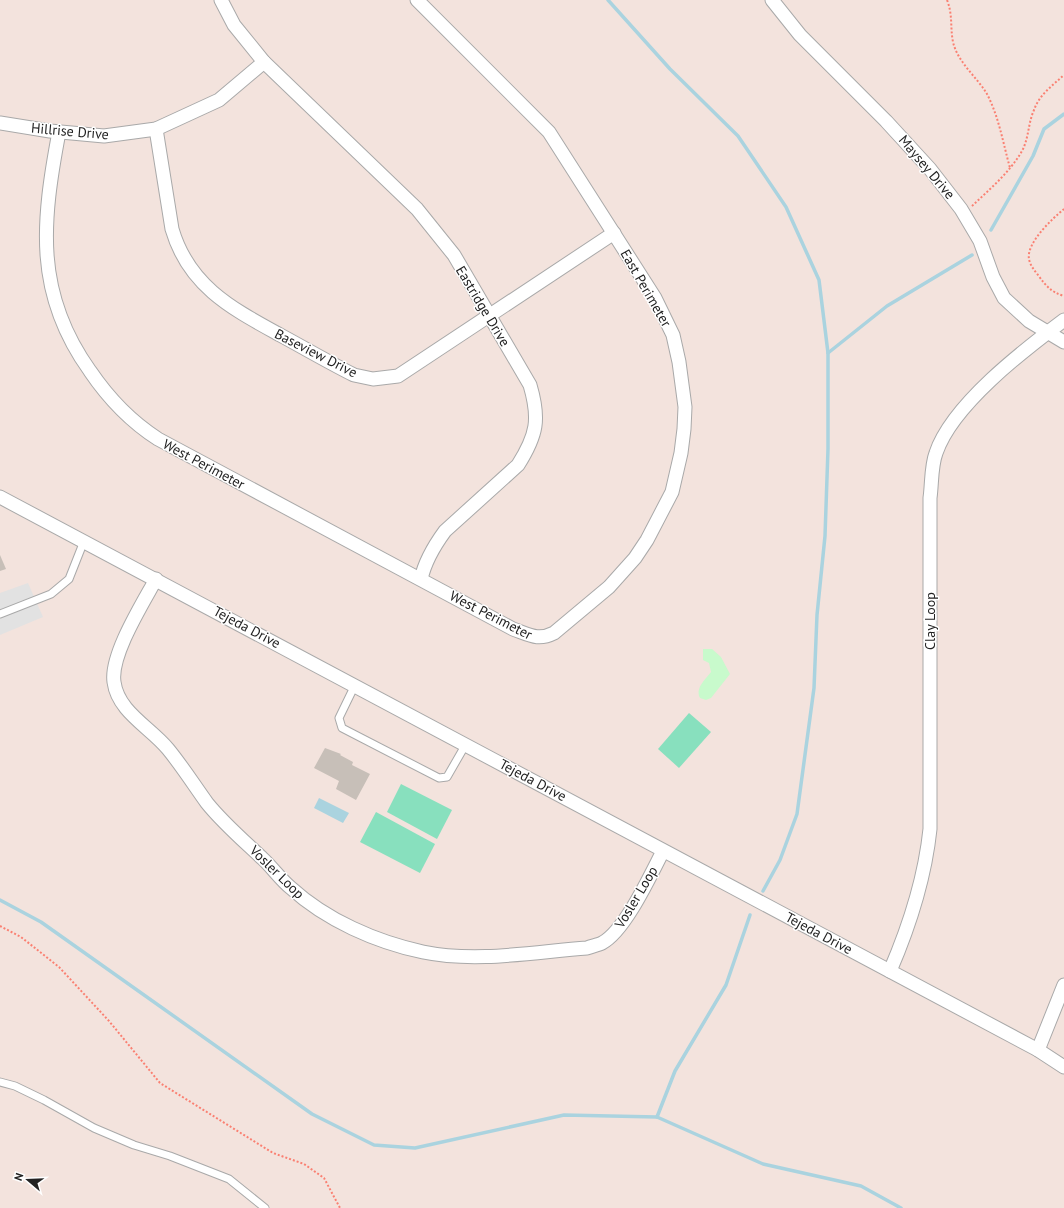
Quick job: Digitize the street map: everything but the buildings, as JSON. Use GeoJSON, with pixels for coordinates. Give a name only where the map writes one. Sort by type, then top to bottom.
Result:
{"type":"FeatureCollection","features":[{"type":"Feature","properties":{"kind":"street"},"geometry":{"type":"LineString","coordinates":[[221,0],[234,25],[264,62]]}},
{"type":"Feature","properties":{"kind":"street","name":"East Perimeter"},"geometry":{"type":"LineString","coordinates":[[417,0],[549,132],[655,298],[673,335],[685,407],[684,435],[672,492],[647,540],[635,558],[609,587],[559,629]]}},
{"type":"Feature","properties":{"kind":"street","name":"Maysey Drive"},"geometry":{"type":"LineString","coordinates":[[772,0],[800,35],[866,100],[930,169],[964,214],[980,241],[993,277],[1004,298],[1029,322],[1064,342]]}},
{"type":"Feature","properties":{"kind":"street","name":"Hillrise Drive"},"geometry":{"type":"LineString","coordinates":[[0,123],[59,132],[104,136],[156,129],[219,100],[264,62]]}},
{"type":"Feature","properties":{"kind":"street","name":"Eastridge Drive"},"geometry":{"type":"LineString","coordinates":[[264,62],[417,209],[454,255],[530,385],[536,406],[536,424],[532,439],[518,465],[445,532],[436,544],[423,567],[421,579]]}},
{"type":"Feature","properties":{"kind":"street","name":"Baseview Drive"},"geometry":{"type":"LineString","coordinates":[[156,129],[172,229],[177,244],[188,263],[204,284],[218,298],[238,312],[354,375],[373,379],[398,376],[614,233]]}},
{"type":"Feature","properties":{"kind":"street","name":"West Perimeter"},"geometry":{"type":"LineString","coordinates":[[59,132],[47,210],[47,260],[49,280],[55,306],[77,354],[109,398],[128,417],[158,439],[513,629],[538,638],[546,637],[559,629]]}},
{"type":"Feature","properties":{"kind":"street","name":"Clay Loop"},"geometry":{"type":"LineString","coordinates":[[890,971],[902,944],[924,869],[930,829],[930,498],[936,453],[948,427],[983,388],[1064,320]]}},
{"type":"Feature","properties":{"kind":"street","name":"Tejeda Drive"},"geometry":{"type":"LineString","coordinates":[[0,497],[1038,1050],[1064,1067]]}},
{"type":"Feature","properties":{"kind":"street","name":"Vosler Loop"},"geometry":{"type":"LineString","coordinates":[[156,579],[116,658],[113,673],[118,696],[136,718],[168,749],[208,804],[224,823],[272,868],[290,888],[333,918],[374,937],[423,952],[447,955],[471,957],[588,948],[603,943],[622,923],[663,851]]}},
{"type":"Feature","properties":{"kind":"street"},"geometry":{"type":"LineString","coordinates":[[1038,1050],[1064,985]]}},
{"type":"Feature","properties":{"kind":"lane"},"geometry":{"type":"LineString","coordinates":[[0,614],[51,594],[69,579],[84,541]]}},
{"type":"Feature","properties":{"kind":"lane"},"geometry":{"type":"LineString","coordinates":[[355,685],[339,718],[342,728],[439,778],[447,777],[466,744]]}},
{"type":"Feature","properties":{"kind":"lane"},"geometry":{"type":"LineString","coordinates":[[0,1082],[15,1086],[44,1100],[94,1128],[229,1180],[264,1208]]}},
{"type":"Feature","properties":{"kind":"path"},"geometry":{"type":"LineString","coordinates":[[947,0],[951,11],[953,42],[968,69],[986,94],[997,117],[1010,168]]}},
{"type":"Feature","properties":{"kind":"path"},"geometry":{"type":"LineString","coordinates":[[964,214],[1010,168],[1022,150],[1030,130],[1033,110],[1041,96],[1064,75]]}},
{"type":"Feature","properties":{"kind":"path"},"geometry":{"type":"LineString","coordinates":[[1064,209],[1049,221],[1035,241],[1028,257],[1031,266],[1051,291],[1064,296]]}},
{"type":"Feature","properties":{"kind":"path"},"geometry":{"type":"LineString","coordinates":[[0,926],[21,937],[59,967],[109,1021],[160,1083],[273,1153],[304,1164],[324,1178],[340,1208]]}},
{"type":"Feature","properties":{"kind":"shaded area"},"geometry":{"type":"Polygon","coordinates":[[[0,0],[1064,0],[1064,1208],[0,1208],[0,0]]]}},
{"type":"Feature","properties":{"kind":"shaded area"},"geometry":{"type":"Polygon","coordinates":[[[28,583],[43,617],[0,635],[0,593],[28,583]]]}},
{"type":"Feature","properties":{"kind":"green space"},"geometry":{"type":"Polygon","coordinates":[[[703,649],[712,649],[721,657],[730,674],[711,698],[706,700],[700,698],[699,691],[701,684],[711,672],[709,663],[703,660],[703,649]]]}},
{"type":"Feature","properties":{"kind":"green space"},"geometry":{"type":"Polygon","coordinates":[[[689,713],[711,732],[679,768],[658,749],[689,713]]]}},
{"type":"Feature","properties":{"kind":"green space"},"geometry":{"type":"Polygon","coordinates":[[[401,784],[452,810],[437,839],[387,812],[401,784]]]}},
{"type":"Feature","properties":{"kind":"green space"},"geometry":{"type":"Polygon","coordinates":[[[376,812],[435,844],[420,873],[360,842],[376,812]]]}},
{"type":"Feature","properties":{"kind":"water"},"geometry":{"type":"Polygon","coordinates":[[[319,798],[349,813],[343,823],[314,808],[319,798]]]}},
{"type":"Feature","properties":{"kind":"waterway"},"geometry":{"type":"LineString","coordinates":[[608,0],[670,69],[738,136],[786,207],[819,280],[828,353],[828,449],[825,536],[817,615],[814,688],[797,814],[780,860],[763,891]]}},
{"type":"Feature","properties":{"kind":"waterway"},"geometry":{"type":"LineString","coordinates":[[991,230],[1033,156],[1044,129],[1064,114]]}},
{"type":"Feature","properties":{"kind":"waterway"},"geometry":{"type":"LineString","coordinates":[[828,353],[887,306],[972,255]]}},
{"type":"Feature","properties":{"kind":"waterway"},"geometry":{"type":"LineString","coordinates":[[0,900],[41,922],[312,1114],[374,1145],[415,1148],[564,1115],[657,1117],[763,1164],[861,1186],[901,1208]]}},
{"type":"Feature","properties":{"kind":"waterway"},"geometry":{"type":"LineString","coordinates":[[657,1117],[675,1071],[726,985],[750,915]]}}]}
